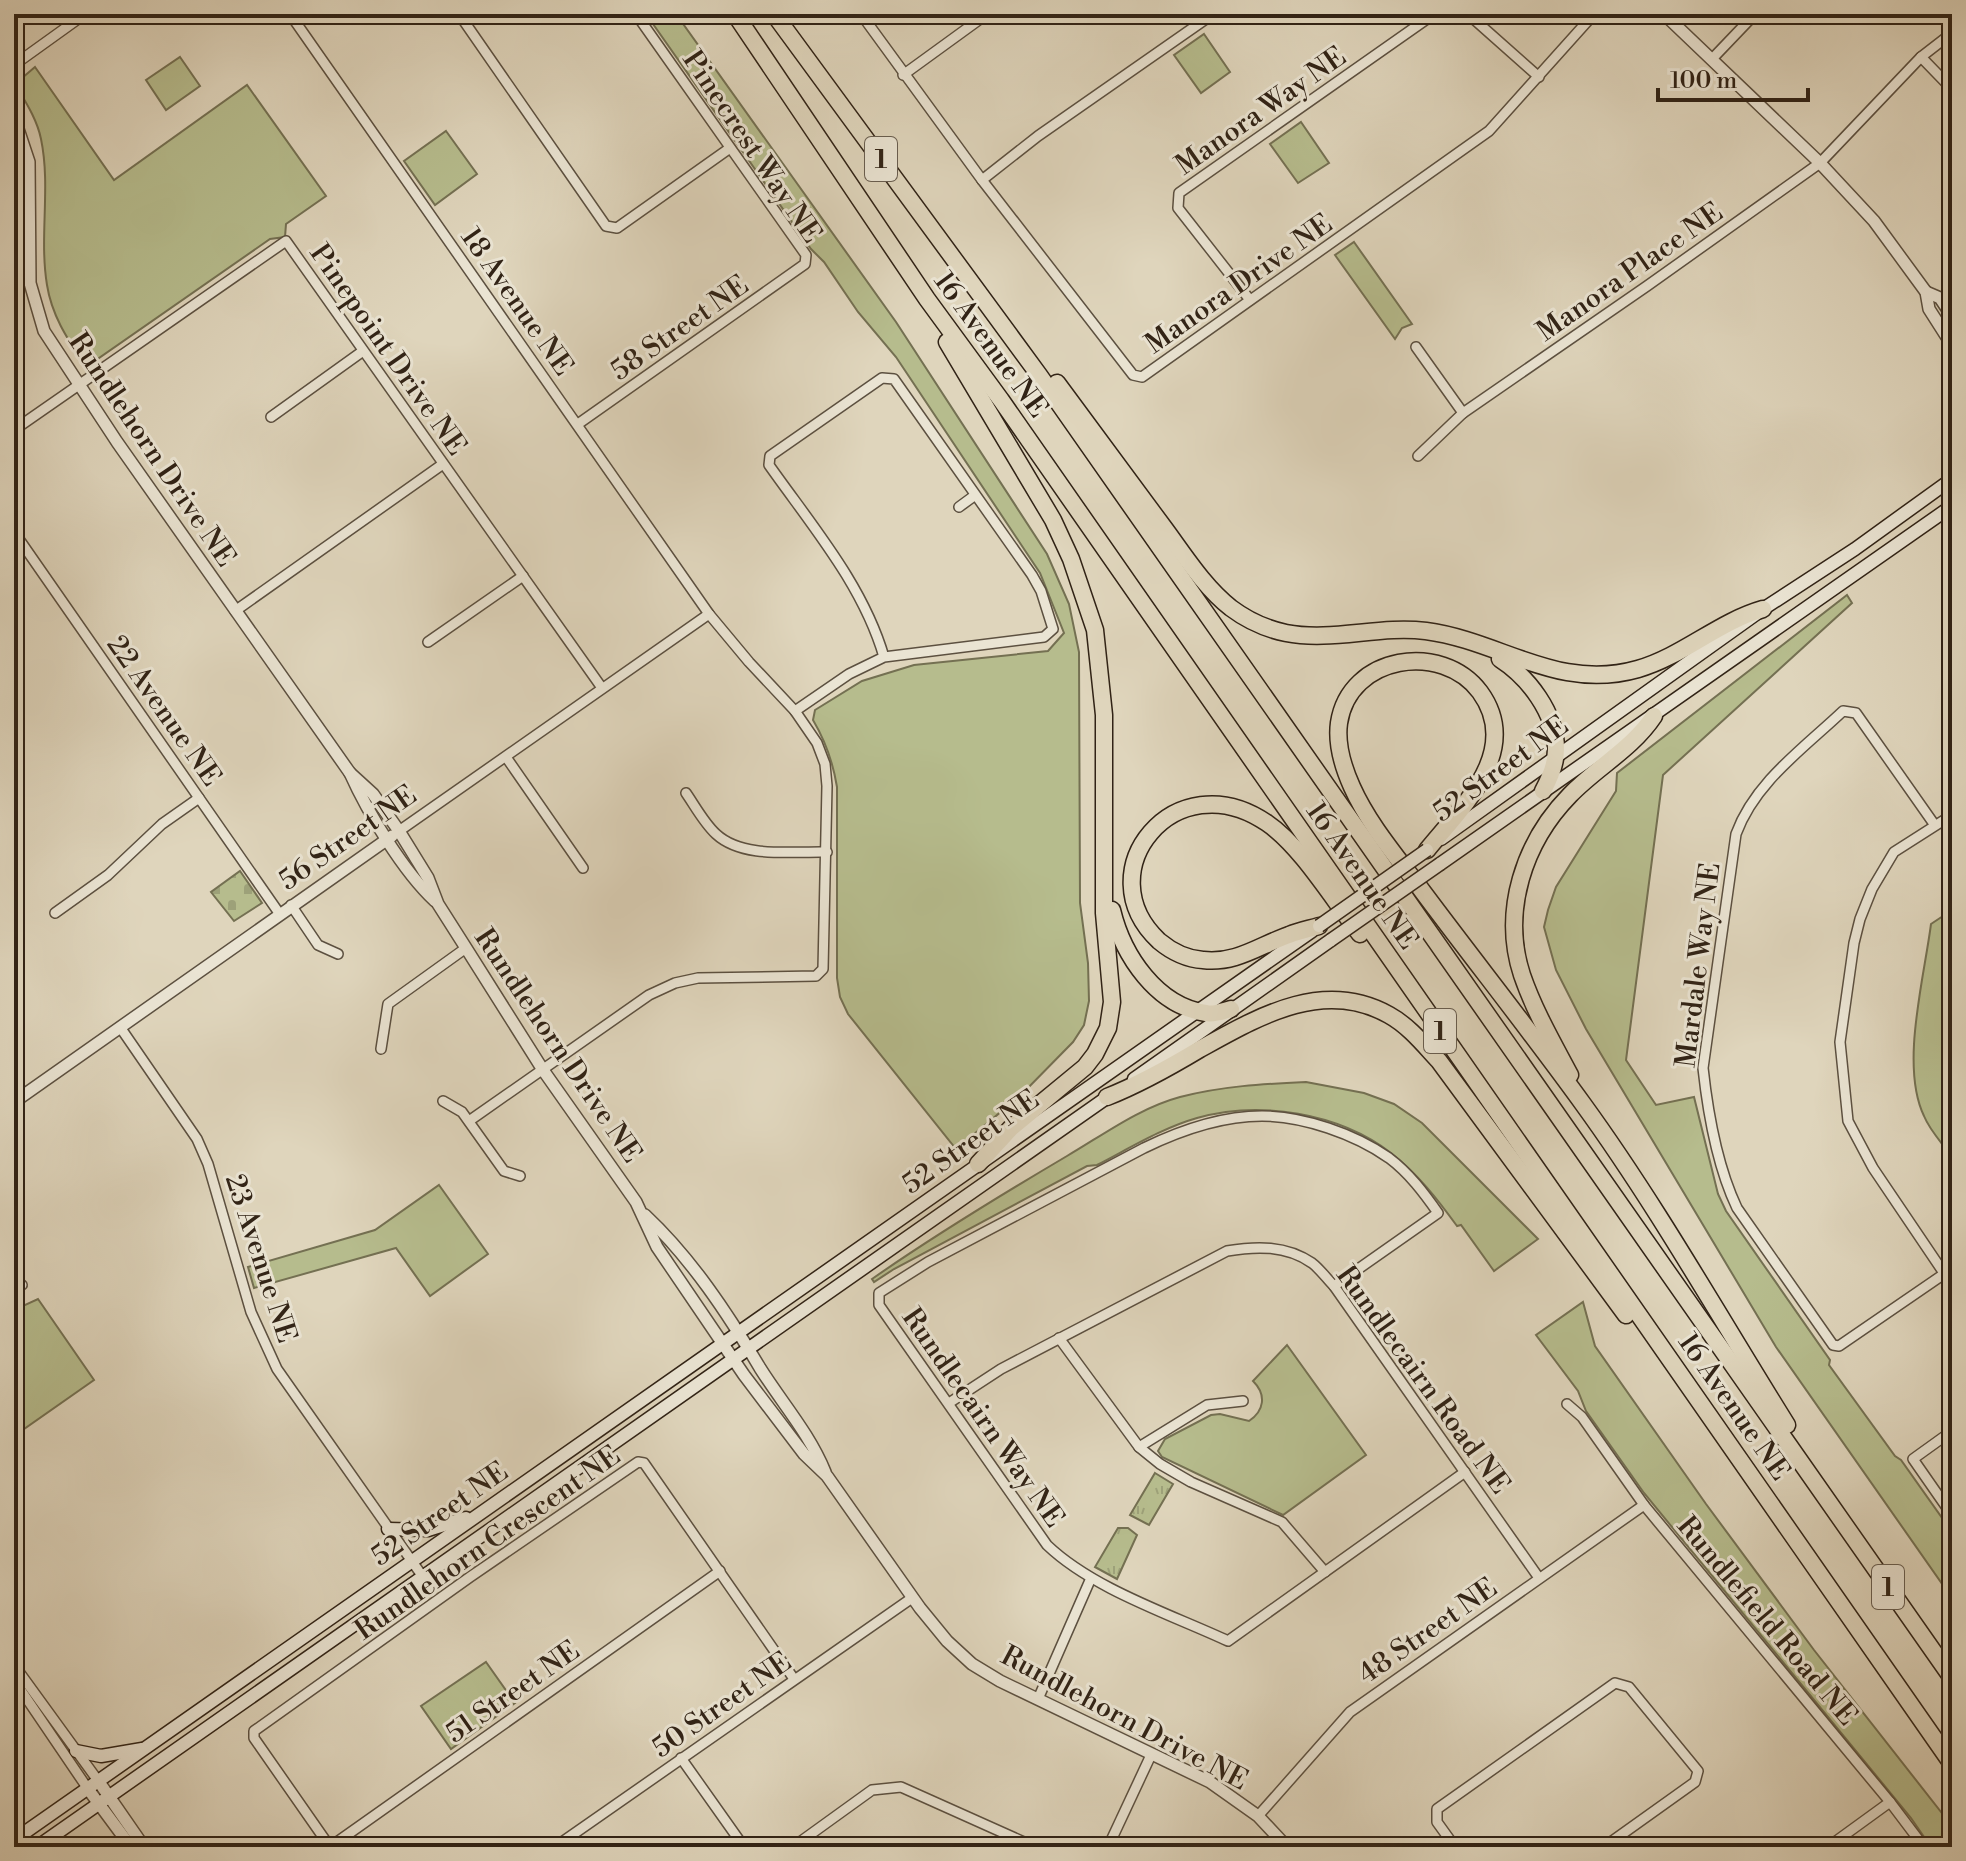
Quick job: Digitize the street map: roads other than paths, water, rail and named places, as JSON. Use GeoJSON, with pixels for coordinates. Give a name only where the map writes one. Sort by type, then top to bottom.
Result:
{"type":"FeatureCollection","features":[{"type":"Feature","properties":{"kind":"highway","name":"16 Avenue NE"},"geometry":{"type":"LineString","coordinates":[[735,14],[927,299],[1001,400],[1952,1764]]}},
{"type":"Feature","properties":{"kind":"highway","name":"16 Avenue NE"},"geometry":{"type":"LineString","coordinates":[[774,14],[987,304],[1952,1678]]}},
{"type":"Feature","properties":{"kind":"highway"},"geometry":{"type":"LineString","coordinates":[[927,299],[937,323],[1053,520],[1085,594],[1095,630],[1103,691],[1104,913],[1111,1014],[1103,1041],[1085,1067],[1011,1128],[978,1164]]}},
{"type":"Feature","properties":{"kind":"highway"},"geometry":{"type":"LineString","coordinates":[[987,304],[1025,340],[1201,578],[1233,610],[1259,624],[1285,633],[1328,636],[1393,630],[1422,631],[1479,645],[1558,672],[1605,675],[1655,663],[1743,615],[1763,609]]}},
{"type":"Feature","properties":{"kind":"highway"},"geometry":{"type":"LineString","coordinates":[[1479,645],[1517,671],[1536,694],[1554,735],[1555,758],[1543,791]]}},
{"type":"Feature","properties":{"kind":"highway"},"geometry":{"type":"LineString","coordinates":[[1427,850],[1465,806],[1483,779],[1491,755],[1492,724],[1482,695],[1459,673],[1435,662],[1421,660],[1393,663],[1380,669],[1358,686],[1349,698],[1339,721],[1342,762],[1353,789],[1387,844],[1582,1102],[1624,1163],[1807,1457],[1825,1497]]}},
{"type":"Feature","properties":{"kind":"highway"},"geometry":{"type":"LineString","coordinates":[[1582,1102],[1522,974],[1515,941],[1518,887],[1528,857],[1546,822],[1582,783],[1641,735],[1654,716]]}},
{"type":"Feature","properties":{"kind":"highway"},"geometry":{"type":"LineString","coordinates":[[1319,926],[1228,959],[1188,957],[1164,944],[1144,923],[1133,885],[1135,859],[1155,827],[1166,817],[1189,806],[1203,803],[1232,806],[1269,824],[1291,845],[1485,1095]]}},
{"type":"Feature","properties":{"kind":"highway"},"geometry":{"type":"LineString","coordinates":[[1105,878],[1118,931],[1141,972],[1168,998],[1202,1013],[1231,1009]]}},
{"type":"Feature","properties":{"kind":"highway"},"geometry":{"type":"LineString","coordinates":[[1107,1097],[1140,1083],[1253,1019],[1285,1007],[1331,1000],[1361,1005],[1391,1016],[1419,1039],[1456,1081],[1684,1393],[1712,1421]]}},
{"type":"Feature","properties":{"kind":"main road","name":"52 Street NE"},"geometry":{"type":"LineString","coordinates":[[14,1840],[1952,479]]}},
{"type":"Feature","properties":{"kind":"main road","name":"52 Street NE"},"geometry":{"type":"LineString","coordinates":[[37,1847],[1952,506]]}},
{"type":"Feature","properties":{"kind":"main road"},"geometry":{"type":"LineString","coordinates":[[388,1529],[428,1530],[477,1515]]}},
{"type":"Feature","properties":{"kind":"main road"},"geometry":{"type":"LineString","coordinates":[[76,1751],[101,1756],[149,1747]]}},
{"type":"Feature","properties":{"kind":"street"},"geometry":{"type":"LineString","coordinates":[[14,65],[85,14]]}},
{"type":"Feature","properties":{"kind":"street","name":"18 Avenue NE"},"geometry":{"type":"LineString","coordinates":[[290,14],[709,614],[795,711],[817,743],[825,764],[827,852],[823,969],[816,976],[698,978],[675,983],[649,995],[469,1121]]}},
{"type":"Feature","properties":{"kind":"street"},"geometry":{"type":"LineString","coordinates":[[459,14],[606,226],[617,228],[730,148]]}},
{"type":"Feature","properties":{"kind":"street","name":"Pinecrest Way NE"},"geometry":{"type":"LineString","coordinates":[[636,14],[806,255],[805,264]]}},
{"type":"Feature","properties":{"kind":"street","name":"Manora Drive NE"},"geometry":{"type":"LineString","coordinates":[[861,14],[982,180],[1133,375],[1142,377],[1489,131],[1594,14]]}},
{"type":"Feature","properties":{"kind":"street"},"geometry":{"type":"LineString","coordinates":[[903,75],[987,14]]}},
{"type":"Feature","properties":{"kind":"street"},"geometry":{"type":"LineString","coordinates":[[982,180],[1038,136],[1213,14]]}},
{"type":"Feature","properties":{"kind":"street","name":"Manora Way NE"},"geometry":{"type":"LineString","coordinates":[[1250,300],[1178,208],[1179,193],[1434,14]]}},
{"type":"Feature","properties":{"kind":"street"},"geometry":{"type":"LineString","coordinates":[[1468,14],[1539,77]]}},
{"type":"Feature","properties":{"kind":"street"},"geometry":{"type":"LineString","coordinates":[[1664,14],[1820,163],[1874,221],[1926,292],[1929,309],[1952,345]]}},
{"type":"Feature","properties":{"kind":"street"},"geometry":{"type":"LineString","coordinates":[[1712,59],[1755,14]]}},
{"type":"Feature","properties":{"kind":"street","name":"Manora Place NE"},"geometry":{"type":"LineString","coordinates":[[1418,456],[1463,413],[1820,163],[1921,57],[1952,33]]}},
{"type":"Feature","properties":{"kind":"street"},"geometry":{"type":"LineString","coordinates":[[1921,57],[1952,89]]}},
{"type":"Feature","properties":{"kind":"street","name":"Rundlehorn Drive NE"},"geometry":{"type":"LineString","coordinates":[[14,117],[29,162],[30,283],[44,331],[350,773],[362,801],[418,885],[438,904]]}},
{"type":"Feature","properties":{"kind":"street","name":"Pinepoint Drive NE"},"geometry":{"type":"LineString","coordinates":[[78,383],[286,241],[602,688]]}},
{"type":"Feature","properties":{"kind":"street","name":"58 Street NE"},"geometry":{"type":"LineString","coordinates":[[578,424],[805,264]]}},
{"type":"Feature","properties":{"kind":"street"},"geometry":{"type":"LineString","coordinates":[[1926,292],[1940,298],[1952,316]]}},
{"type":"Feature","properties":{"kind":"street"},"geometry":{"type":"LineString","coordinates":[[1416,347],[1463,413]]}},
{"type":"Feature","properties":{"kind":"street"},"geometry":{"type":"LineString","coordinates":[[271,417],[363,351]]}},
{"type":"Feature","properties":{"kind":"street"},"geometry":{"type":"LineString","coordinates":[[795,711],[849,674],[884,657],[1044,637],[1053,629],[1041,591],[894,379],[889,377],[882,378],[770,456],[769,465],[859,594],[874,625],[884,657]]}},
{"type":"Feature","properties":{"kind":"street"},"geometry":{"type":"LineString","coordinates":[[14,430],[78,383]]}},
{"type":"Feature","properties":{"kind":"street"},"geometry":{"type":"LineString","coordinates":[[235,611],[443,464]]}},
{"type":"Feature","properties":{"kind":"street"},"geometry":{"type":"LineString","coordinates":[[959,507],[974,496]]}},
{"type":"Feature","properties":{"kind":"street","name":"22 Avenue NE"},"geometry":{"type":"LineString","coordinates":[[14,532],[279,913]]}},
{"type":"Feature","properties":{"kind":"street"},"geometry":{"type":"LineString","coordinates":[[428,642],[523,576]]}},
{"type":"Feature","properties":{"kind":"street","name":"56 Street NE"},"geometry":{"type":"LineString","coordinates":[[16,1097],[709,614]]}},
{"type":"Feature","properties":{"kind":"street","name":"Mardale Way NE"},"geometry":{"type":"LineString","coordinates":[[1934,824],[1856,713],[1843,711],[1765,784],[1744,811],[1736,834],[1703,1068],[1705,1092],[1726,1186],[1737,1208],[1833,1345],[1839,1346],[1944,1274]]}},
{"type":"Feature","properties":{"kind":"street"},"geometry":{"type":"LineString","coordinates":[[506,757],[583,868]]}},
{"type":"Feature","properties":{"kind":"street","name":"Rundlehorn Drive NE"},"geometry":{"type":"LineString","coordinates":[[350,773],[373,794],[399,831],[428,878],[438,904],[543,1070],[642,1212],[657,1247],[733,1360],[804,1454],[827,1476],[912,1598],[947,1641],[972,1664],[1000,1681],[1210,1782],[1258,1816],[1287,1847]]}},
{"type":"Feature","properties":{"kind":"street"},"geometry":{"type":"LineString","coordinates":[[686,793],[714,833],[732,846],[761,851],[827,852]]}},
{"type":"Feature","properties":{"kind":"street"},"geometry":{"type":"LineString","coordinates":[[55,913],[108,875],[162,824],[199,798]]}},
{"type":"Feature","properties":{"kind":"street"},"geometry":{"type":"LineString","coordinates":[[1952,815],[1894,852],[1872,889],[1854,943],[1840,1042],[1848,1121],[1873,1168],[1952,1285]]}},
{"type":"Feature","properties":{"kind":"street"},"geometry":{"type":"LineString","coordinates":[[291,905],[318,945],[338,954]]}},
{"type":"Feature","properties":{"kind":"street"},"geometry":{"type":"LineString","coordinates":[[381,1049],[388,1004],[466,948]]}},
{"type":"Feature","properties":{"kind":"street","name":"23 Avenue NE"},"geometry":{"type":"LineString","coordinates":[[120,1027],[197,1139],[208,1164],[251,1312],[277,1369],[423,1577]]}},
{"type":"Feature","properties":{"kind":"street"},"geometry":{"type":"LineString","coordinates":[[443,1101],[462,1112],[504,1171],[520,1176]]}},
{"type":"Feature","properties":{"kind":"street","name":"Rundlecairn Way NE"},"geometry":{"type":"LineString","coordinates":[[1334,1286],[1438,1213],[1420,1187],[1388,1158],[1349,1137],[1308,1122],[1263,1116],[1223,1120],[1177,1132],[928,1262],[879,1293],[879,1305],[1047,1545],[1065,1562],[1091,1578],[1228,1641],[1465,1472]]}},
{"type":"Feature","properties":{"kind":"street","name":"Rundlehorn Drive NE"},"geometry":{"type":"LineString","coordinates":[[642,1212],[671,1239],[750,1348],[814,1445],[827,1476]]}},
{"type":"Feature","properties":{"kind":"street","name":"Rundlecairn Road NE"},"geometry":{"type":"LineString","coordinates":[[949,1403],[1001,1369],[1227,1251],[1256,1246],[1290,1254],[1311,1263],[1334,1286],[1539,1578]]}},
{"type":"Feature","properties":{"kind":"street"},"geometry":{"type":"LineString","coordinates":[[1059,1338],[1139,1447],[1191,1482],[1282,1522],[1325,1572]]}},
{"type":"Feature","properties":{"kind":"street"},"geometry":{"type":"LineString","coordinates":[[1139,1447],[1207,1405],[1243,1401]]}},
{"type":"Feature","properties":{"kind":"street","name":"Rundlefield Road NE"},"geometry":{"type":"LineString","coordinates":[[1567,1404],[1582,1417],[1644,1505],[1924,1847]]}},
{"type":"Feature","properties":{"kind":"street"},"geometry":{"type":"LineString","coordinates":[[1952,1431],[1913,1459],[1952,1515]]}},
{"type":"Feature","properties":{"kind":"street","name":"Rundlehorn Crescent NE"},"geometry":{"type":"LineString","coordinates":[[330,1847],[254,1738],[254,1731],[638,1462],[644,1463],[794,1679]]}},
{"type":"Feature","properties":{"kind":"street","name":"48 Street NE"},"geometry":{"type":"LineString","coordinates":[[1258,1816],[1350,1712],[1644,1505]]}},
{"type":"Feature","properties":{"kind":"street","name":"51 Street NE"},"geometry":{"type":"LineString","coordinates":[[330,1847],[720,1571]]}},
{"type":"Feature","properties":{"kind":"street"},"geometry":{"type":"LineString","coordinates":[[1038,1699],[1091,1578]]}},
{"type":"Feature","properties":{"kind":"street","name":"50 Street NE"},"geometry":{"type":"LineString","coordinates":[[555,1847],[912,1598]]}},
{"type":"Feature","properties":{"kind":"street"},"geometry":{"type":"LineString","coordinates":[[14,1665],[76,1751],[93,1785]]}},
{"type":"Feature","properties":{"kind":"street"},"geometry":{"type":"LineString","coordinates":[[14,1680],[144,1847]]}},
{"type":"Feature","properties":{"kind":"street"},"geometry":{"type":"LineString","coordinates":[[1455,1847],[1437,1822],[1437,1809],[1615,1683],[1629,1687],[1698,1771],[1695,1782],[1604,1847]]}},
{"type":"Feature","properties":{"kind":"street"},"geometry":{"type":"LineString","coordinates":[[1108,1847],[1151,1755]]}},
{"type":"Feature","properties":{"kind":"street"},"geometry":{"type":"LineString","coordinates":[[681,1758],[744,1847]]}},
{"type":"Feature","properties":{"kind":"street"},"geometry":{"type":"LineString","coordinates":[[793,1847],[872,1790],[901,1787],[1035,1847]]}},
{"type":"Feature","properties":{"kind":"street"},"geometry":{"type":"LineString","coordinates":[[105,1800],[131,1847]]}},
{"type":"Feature","properties":{"kind":"street"},"geometry":{"type":"LineString","coordinates":[[1828,1847],[1890,1802]]}}]}
